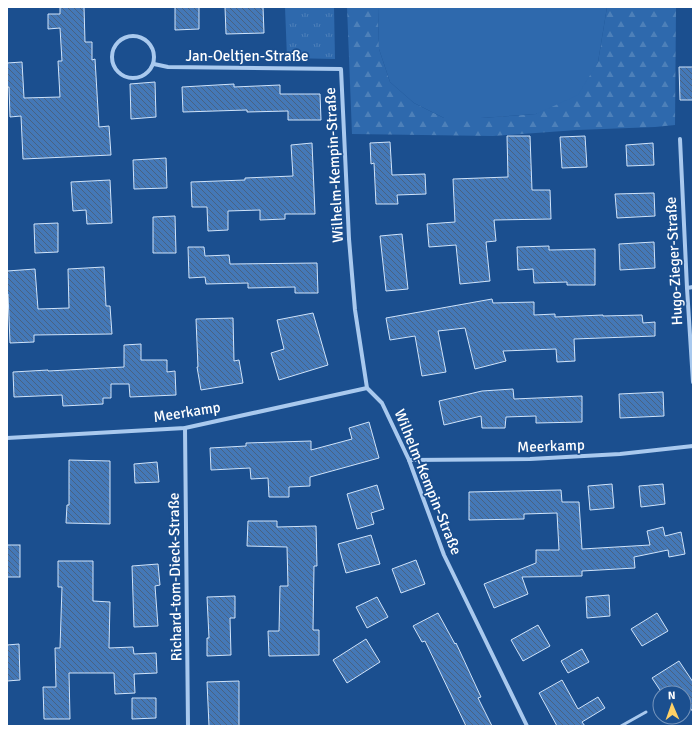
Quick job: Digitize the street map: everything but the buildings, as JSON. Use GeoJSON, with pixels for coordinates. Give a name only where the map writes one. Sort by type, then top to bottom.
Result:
{"type":"FeatureCollection","features":[{"type":"Feature","properties":{"kind":"street"},"geometry":{"type":"LineString","coordinates":[[139,36],[145,39],[154,50],[154,64],[145,75],[138,78],[131,78],[124,76],[114,67],[112,53],[119,41],[125,37],[139,36]]}},
{"type":"Feature","properties":{"kind":"street","name":"Jan-Oeltjen-Straße"},"geometry":{"type":"LineString","coordinates":[[154,64],[168,67],[341,68]]}},
{"type":"Feature","properties":{"kind":"street","name":"Wilhelm-Kempin-Straße"},"geometry":{"type":"LineString","coordinates":[[341,68],[348,239],[355,310],[368,388],[382,403],[409,460],[444,555],[527,726]]}},
{"type":"Feature","properties":{"kind":"street","name":"Hugo-Zieger-Straße"},"geometry":{"type":"LineString","coordinates":[[680,139],[693,382]]}},
{"type":"Feature","properties":{"kind":"street"},"geometry":{"type":"LineString","coordinates":[[687,288],[693,287]]}},
{"type":"Feature","properties":{"kind":"street","name":"Meerkamp"},"geometry":{"type":"LineString","coordinates":[[7,438],[185,428],[368,388]]}},
{"type":"Feature","properties":{"kind":"street","name":"Richard-tom-Dieck-Straße"},"geometry":{"type":"LineString","coordinates":[[185,428],[188,726]]}},
{"type":"Feature","properties":{"kind":"street","name":"Meerkamp"},"geometry":{"type":"LineString","coordinates":[[409,460],[530,459],[620,454],[693,446]]}},
{"type":"Feature","properties":{"kind":"lane"},"geometry":{"type":"LineString","coordinates":[[621,726],[646,712]]}},
{"type":"Feature","properties":{"kind":"green space"},"geometry":{"type":"Polygon","coordinates":[[[285,7],[334,7],[335,59],[287,58],[285,7]]]}},
{"type":"Feature","properties":{"kind":"green space"},"geometry":{"type":"Polygon","coordinates":[[[347,7],[378,7],[379,49],[390,82],[414,103],[444,118],[481,118],[536,114],[598,62],[607,7],[676,7],[675,125],[493,136],[352,134],[347,7]]]}},
{"type":"Feature","properties":{"kind":"green space"},"geometry":{"type":"Polygon","coordinates":[[[378,7],[607,7],[598,62],[578,95],[536,114],[481,118],[444,118],[414,103],[390,82],[379,49],[378,7]]]}}]}
